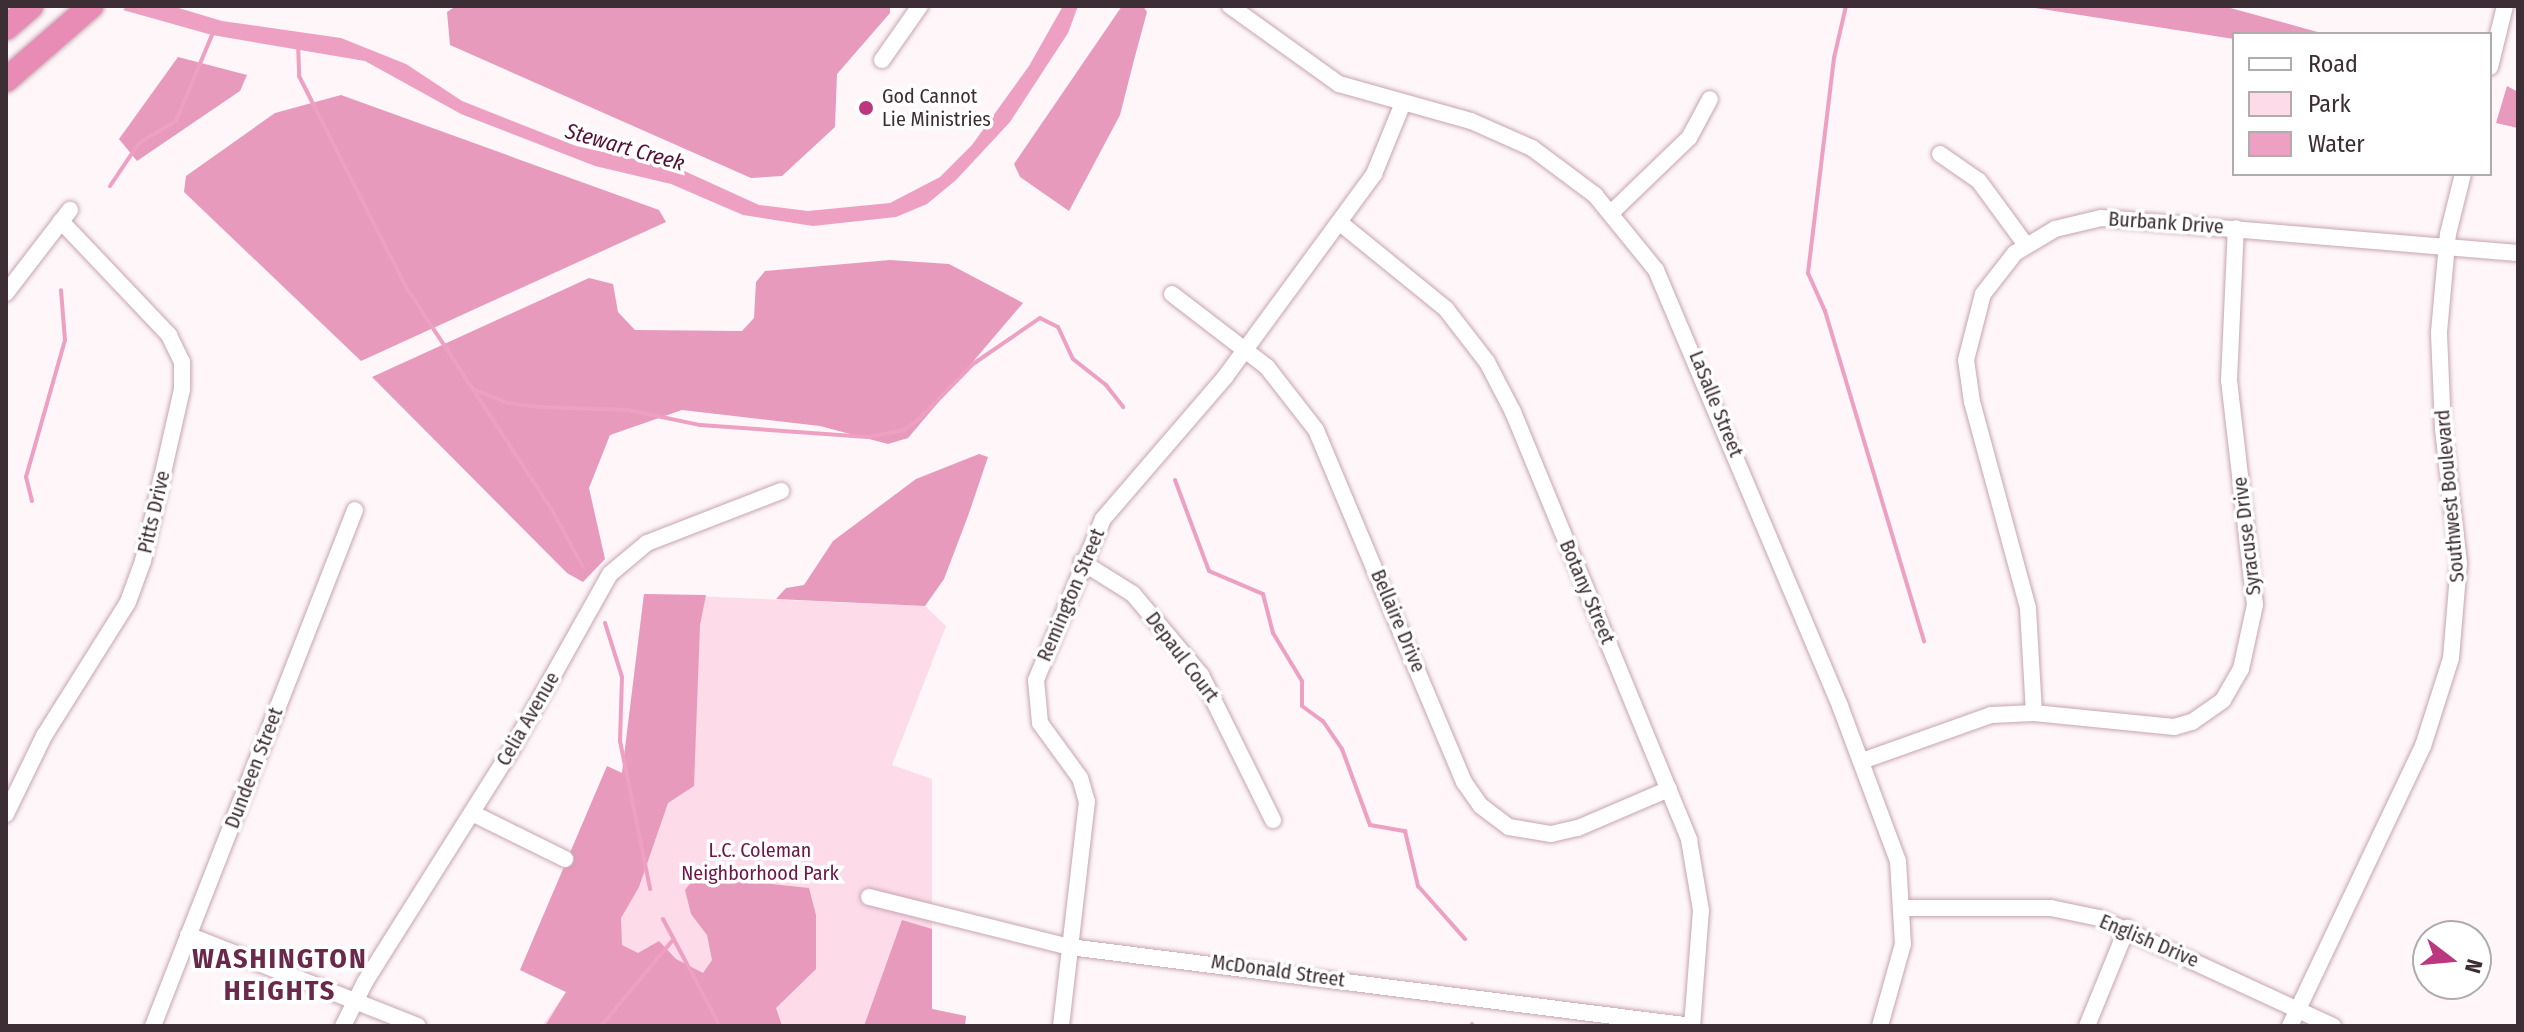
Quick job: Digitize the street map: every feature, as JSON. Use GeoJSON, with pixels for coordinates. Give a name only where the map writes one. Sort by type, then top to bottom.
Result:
{"type":"FeatureCollection","features":[{"type":"Feature","properties":{"kind":"highway"},"geometry":{"type":"LineString","coordinates":[[6,28],[31,6]]}},
{"type":"Feature","properties":{"kind":"highway"},"geometry":{"type":"LineString","coordinates":[[6,80],[91,6]]}},
{"type":"Feature","properties":{"kind":"street"},"geometry":{"type":"LineString","coordinates":[[882,60],[920,6]]}},
{"type":"Feature","properties":{"kind":"street","name":"LaSalle Street"},"geometry":{"type":"LineString","coordinates":[[1230,6],[1250,12],[1339,84],[1471,121],[1515,139],[1564,170],[1612,212],[1650,261],[1677,310],[1862,761],[1898,861],[1905,908],[1898,974],[1880,1026]]}},
{"type":"Feature","properties":{"kind":"street"},"geometry":{"type":"LineString","coordinates":[[2492,59],[2505,6]]}},
{"type":"Feature","properties":{"kind":"street"},"geometry":{"type":"LineString","coordinates":[[1612,212],[1689,138],[1710,99]]}},
{"type":"Feature","properties":{"kind":"street","name":"Remington Street"},"geometry":{"type":"LineString","coordinates":[[1061,1026],[1087,802],[1080,778],[1040,723],[1034,696],[1082,562],[1122,493],[1245,350],[1339,222],[1387,149],[1403,103]]}},
{"type":"Feature","properties":{"kind":"street"},"geometry":{"type":"LineString","coordinates":[[1940,154],[1979,181],[2026,245]]}},
{"type":"Feature","properties":{"kind":"street","name":"Southwest Boulevard"},"geometry":{"type":"LineString","coordinates":[[2290,1026],[2423,746],[2451,658],[2459,563],[2439,379],[2447,246],[2463,176]]}},
{"type":"Feature","properties":{"kind":"street","name":"Pitts Drive"},"geometry":{"type":"LineString","coordinates":[[6,293],[65,216],[169,335],[182,362],[182,389],[143,561],[128,602],[44,736],[6,814]]}},
{"type":"Feature","properties":{"kind":"street","name":"Burbank Drive"},"geometry":{"type":"LineString","coordinates":[[2034,713],[2028,608],[1972,402],[1966,360],[1983,294],[2026,245],[2055,229],[2101,218],[2518,253]]}},
{"type":"Feature","properties":{"kind":"street","name":"Botany Street"},"geometry":{"type":"LineString","coordinates":[[1339,222],[1422,286],[1487,362],[1513,412],[1689,840],[1701,910],[1692,1026]]}},
{"type":"Feature","properties":{"kind":"street","name":"Syracuse Drive"},"geometry":{"type":"LineString","coordinates":[[1862,761],[1970,719],[2034,713],[2153,727],[2184,725],[2223,700],[2241,669],[2255,605],[2229,380],[2236,228]]}},
{"type":"Feature","properties":{"kind":"street","name":"Bellaire Drive"},"geometry":{"type":"LineString","coordinates":[[1172,294],[1245,350],[1284,385],[1316,430],[1464,782],[1481,806],[1509,827],[1551,834],[1578,828],[1669,789]]}},
{"type":"Feature","properties":{"kind":"street","name":"Celia Avenue"},"geometry":{"type":"LineString","coordinates":[[343,1026],[354,1002],[472,813],[622,560],[647,543],[781,491]]}},
{"type":"Feature","properties":{"kind":"street","name":"Dundeen Street"},"geometry":{"type":"LineString","coordinates":[[153,1026],[355,510]]}},
{"type":"Feature","properties":{"kind":"street","name":"Depaul Court"},"geometry":{"type":"LineString","coordinates":[[1082,562],[1133,594],[1201,675],[1273,820]]}},
{"type":"Feature","properties":{"kind":"street"},"geometry":{"type":"LineString","coordinates":[[472,813],[565,859]]}},
{"type":"Feature","properties":{"kind":"street","name":"McDonald Street"},"geometry":{"type":"LineString","coordinates":[[869,897],[1070,947],[1692,1026]]}},
{"type":"Feature","properties":{"kind":"street","name":"English Drive"},"geometry":{"type":"LineString","coordinates":[[1905,908],[2051,908],[2127,928],[2333,1026]]}},
{"type":"Feature","properties":{"kind":"street"},"geometry":{"type":"LineString","coordinates":[[2087,1026],[2127,928]]}},
{"type":"Feature","properties":{"kind":"street"},"geometry":{"type":"LineString","coordinates":[[188,935],[418,1026]]}},
{"type":"Feature","properties":{"kind":"green space","name":"L.C. Coleman Neighborhood Park"},"geometry":{"type":"Polygon","coordinates":[[[644,594],[925,606],[946,626],[892,765],[932,779],[932,1009],[966,1016],[965,1026],[542,1026],[566,992],[520,970],[607,766],[622,773],[644,594]]]}},
{"type":"Feature","properties":{"kind":"shaded area"},"geometry":{"type":"Polygon","coordinates":[[[456,6],[890,6],[890,13],[837,74],[835,127],[782,176],[751,178],[450,45],[447,12],[456,6]]]}},
{"type":"Feature","properties":{"kind":"shaded area"},"geometry":{"type":"Polygon","coordinates":[[[1122,6],[1143,6],[1147,12],[1120,115],[1069,211],[1020,177],[1014,164],[1122,6]]]}},
{"type":"Feature","properties":{"kind":"shaded area"},"geometry":{"type":"Polygon","coordinates":[[[2023,6],[2223,6],[2318,32],[2232,32],[2232,39],[2023,6]]]}},
{"type":"Feature","properties":{"kind":"shaded area"},"geometry":{"type":"Polygon","coordinates":[[[178,57],[247,75],[240,91],[137,161],[119,139],[178,57]]]}},
{"type":"Feature","properties":{"kind":"shaded area"},"geometry":{"type":"Polygon","coordinates":[[[2507,86],[2518,92],[2518,128],[2496,123],[2507,86]]]}},
{"type":"Feature","properties":{"kind":"shaded area"},"geometry":{"type":"Polygon","coordinates":[[[341,95],[659,210],[666,222],[361,361],[184,192],[186,176],[275,113],[341,95]]]}},
{"type":"Feature","properties":{"kind":"shaded area"},"geometry":{"type":"Polygon","coordinates":[[[890,260],[949,264],[1023,303],[908,438],[888,444],[820,426],[682,410],[610,435],[589,488],[605,559],[583,582],[567,573],[372,377],[589,278],[613,284],[618,312],[635,330],[742,331],[754,318],[756,282],[765,271],[890,260]]]}},
{"type":"Feature","properties":{"kind":"shaded area"},"geometry":{"type":"Polygon","coordinates":[[[979,454],[988,457],[968,516],[944,579],[925,606],[776,599],[786,588],[804,585],[833,541],[916,479],[979,454]]]}},
{"type":"Feature","properties":{"kind":"shaded area"},"geometry":{"type":"Polygon","coordinates":[[[644,594],[706,595],[700,625],[694,786],[668,803],[639,887],[621,918],[622,945],[638,953],[659,941],[676,959],[703,973],[712,960],[707,935],[691,914],[685,890],[696,876],[809,888],[816,915],[816,969],[776,1008],[782,1026],[545,1026],[566,992],[520,970],[607,766],[622,773],[644,594]]]}},
{"type":"Feature","properties":{"kind":"shaded area"},"geometry":{"type":"Polygon","coordinates":[[[902,920],[932,929],[932,1009],[966,1016],[965,1026],[864,1026],[902,920]]]}},
{"type":"Feature","properties":{"kind":"water"},"geometry":{"type":"Polygon","coordinates":[[[127,6],[172,6],[222,21],[341,38],[406,64],[462,101],[576,146],[680,169],[759,205],[808,211],[890,203],[940,177],[972,145],[1029,66],[1063,6],[1078,6],[1068,33],[1010,122],[956,180],[927,204],[896,217],[813,226],[743,215],[671,184],[595,166],[461,114],[365,61],[212,35],[123,10],[127,6]]]}},
{"type":"Feature","properties":{"kind":"waterway"},"geometry":{"type":"LineString","coordinates":[[1846,6],[1834,58],[1808,273],[1825,311],[1924,642]]}},
{"type":"Feature","properties":{"kind":"waterway"},"geometry":{"type":"LineString","coordinates":[[110,186],[139,143],[176,121],[214,30]]}},
{"type":"Feature","properties":{"kind":"waterway"},"geometry":{"type":"LineString","coordinates":[[298,42],[299,76],[406,287],[552,510],[583,567]]}},
{"type":"Feature","properties":{"kind":"waterway"},"geometry":{"type":"LineString","coordinates":[[32,501],[26,477],[65,340],[61,290]]}},
{"type":"Feature","properties":{"kind":"waterway"},"geometry":{"type":"LineString","coordinates":[[473,389],[508,403],[540,407],[628,410],[700,425],[868,437],[904,430],[919,419],[973,364],[1040,318],[1058,327],[1073,359],[1106,385],[1123,407]]}},
{"type":"Feature","properties":{"kind":"waterway"},"geometry":{"type":"LineString","coordinates":[[1175,480],[1209,571],[1263,594],[1273,633],[1302,681],[1302,706],[1323,721],[1342,749],[1370,825],[1405,831],[1418,886],[1465,939]]}},
{"type":"Feature","properties":{"kind":"waterway"},"geometry":{"type":"LineString","coordinates":[[605,623],[622,677],[620,741],[650,889]]}},
{"type":"Feature","properties":{"kind":"waterway"},"geometry":{"type":"LineString","coordinates":[[663,919],[720,1026]]}},
{"type":"Feature","properties":{"kind":"waterway"},"geometry":{"type":"LineString","coordinates":[[601,1026],[673,940]]}},
{"type":"Feature","properties":{"kind":"place","name":"God Cannot Lie Ministries"},"geometry":{"type":"Point","coordinates":[866,108]}},
{"type":"Feature","properties":{"kind":"district","name":"WASHINGTON HEIGHTS"},"geometry":{"type":"Point","coordinates":[280,975]}},
{"type":"Feature","properties":{"kind":"water label","name":"Stewart Creek"},"geometry":{"type":"Point","coordinates":[625,147]}}]}
